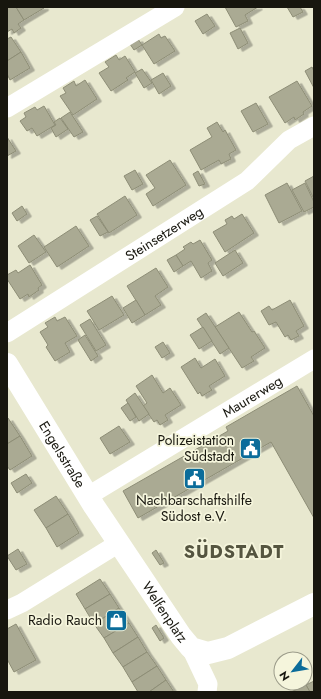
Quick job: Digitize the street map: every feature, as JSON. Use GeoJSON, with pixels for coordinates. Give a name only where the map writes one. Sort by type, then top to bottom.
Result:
{"type":"FeatureCollection","features":[{"type":"Feature","properties":{"kind":"street"},"geometry":{"type":"LineString","coordinates":[[7,108],[175,7]]}},
{"type":"Feature","properties":{"kind":"street","name":"Steinsetzerweg"},"geometry":{"type":"LineString","coordinates":[[7,333],[248,181],[289,140],[314,126]]}},
{"type":"Feature","properties":{"kind":"street","name":"Maurerweg"},"geometry":{"type":"LineString","coordinates":[[88,496],[314,359]]}},
{"type":"Feature","properties":{"kind":"street","name":"Engelsstraße"},"geometry":{"type":"LineString","coordinates":[[10,377],[118,544]]}},
{"type":"Feature","properties":{"kind":"street"},"geometry":{"type":"LineString","coordinates":[[7,610],[22,603],[118,544]]}},
{"type":"Feature","properties":{"kind":"street","name":"Welfenplatz"},"geometry":{"type":"LineString","coordinates":[[118,544],[181,636],[192,648],[208,653],[228,648],[314,604]]}},
{"type":"Feature","properties":{"kind":"street"},"geometry":{"type":"LineString","coordinates":[[192,648],[208,684],[207,692]]}},
{"type":"Feature","properties":{"kind":"building"},"geometry":{"type":"Polygon","coordinates":[[[7,7],[16,7],[24,20],[18,24],[21,28],[14,33],[12,29],[7,32],[7,7]]]}},
{"type":"Feature","properties":{"kind":"building"},"geometry":{"type":"Polygon","coordinates":[[[16,7],[44,7],[44,8],[24,20],[16,7]]]}},
{"type":"Feature","properties":{"kind":"building"},"geometry":{"type":"Polygon","coordinates":[[[225,7],[258,7],[245,15],[248,21],[236,27],[225,7]]]}},
{"type":"Feature","properties":{"kind":"building"},"geometry":{"type":"Polygon","coordinates":[[[287,7],[300,7],[303,12],[293,17],[287,7]]]}},
{"type":"Feature","properties":{"kind":"building"},"geometry":{"type":"Polygon","coordinates":[[[207,14],[215,26],[203,34],[195,21],[207,14]]]}},
{"type":"Feature","properties":{"kind":"building"},"geometry":{"type":"Polygon","coordinates":[[[240,28],[248,43],[238,49],[230,33],[240,28]]]}},
{"type":"Feature","properties":{"kind":"building"},"geometry":{"type":"Polygon","coordinates":[[[159,34],[161,38],[165,36],[175,51],[154,64],[142,45],[159,34]]]}},
{"type":"Feature","properties":{"kind":"building"},"geometry":{"type":"Polygon","coordinates":[[[11,37],[21,52],[7,61],[7,39],[11,37]]]}},
{"type":"Feature","properties":{"kind":"building"},"geometry":{"type":"Polygon","coordinates":[[[138,39],[142,45],[134,50],[130,44],[138,39]]]}},
{"type":"Feature","properties":{"kind":"building"},"geometry":{"type":"Polygon","coordinates":[[[21,52],[30,68],[10,80],[7,74],[7,61],[21,52]]]}},
{"type":"Feature","properties":{"kind":"building"},"geometry":{"type":"Polygon","coordinates":[[[116,55],[119,60],[125,56],[135,72],[126,78],[128,80],[111,91],[99,73],[109,67],[105,62],[116,55]]]}},
{"type":"Feature","properties":{"kind":"building"},"geometry":{"type":"Polygon","coordinates":[[[312,67],[314,71],[314,88],[305,71],[312,67]]]}},
{"type":"Feature","properties":{"kind":"building"},"geometry":{"type":"Polygon","coordinates":[[[142,69],[152,83],[144,88],[135,73],[142,69]]]}},
{"type":"Feature","properties":{"kind":"building"},"geometry":{"type":"Polygon","coordinates":[[[163,73],[171,86],[159,94],[151,80],[163,73]]]}},
{"type":"Feature","properties":{"kind":"building"},"geometry":{"type":"Polygon","coordinates":[[[85,80],[97,99],[73,115],[60,96],[66,93],[63,88],[74,81],[76,86],[85,80]]]}},
{"type":"Feature","properties":{"kind":"building"},"geometry":{"type":"Polygon","coordinates":[[[297,81],[312,106],[295,120],[294,117],[285,123],[269,97],[297,81]]]}},
{"type":"Feature","properties":{"kind":"building"},"geometry":{"type":"Polygon","coordinates":[[[256,103],[268,124],[253,132],[241,111],[256,103]]]}},
{"type":"Feature","properties":{"kind":"building"},"geometry":{"type":"Polygon","coordinates":[[[44,106],[55,125],[37,136],[32,128],[27,131],[20,121],[26,117],[24,113],[35,107],[37,110],[44,106]]]}},
{"type":"Feature","properties":{"kind":"building"},"geometry":{"type":"Polygon","coordinates":[[[70,112],[83,132],[74,137],[61,118],[70,112]]]}},
{"type":"Feature","properties":{"kind":"building"},"geometry":{"type":"Polygon","coordinates":[[[60,118],[68,129],[56,137],[51,128],[56,125],[54,122],[60,118]]]}},
{"type":"Feature","properties":{"kind":"building"},"geometry":{"type":"Polygon","coordinates":[[[217,122],[223,132],[225,130],[236,150],[229,154],[231,159],[221,164],[219,160],[201,170],[190,150],[212,137],[207,128],[217,122]]]}},
{"type":"Feature","properties":{"kind":"building"},"geometry":{"type":"Polygon","coordinates":[[[7,137],[16,151],[7,156],[7,137]]]}},
{"type":"Feature","properties":{"kind":"building"},"geometry":{"type":"Polygon","coordinates":[[[170,160],[186,185],[153,206],[146,194],[155,188],[146,175],[170,160]]]}},
{"type":"Feature","properties":{"kind":"building"},"geometry":{"type":"Polygon","coordinates":[[[135,170],[143,184],[132,190],[124,176],[135,170]]]}},
{"type":"Feature","properties":{"kind":"building"},"geometry":{"type":"Polygon","coordinates":[[[198,171],[205,184],[199,186],[193,174],[198,171]]]}},
{"type":"Feature","properties":{"kind":"building"},"geometry":{"type":"Polygon","coordinates":[[[314,176],[314,199],[305,181],[314,176]]]}},
{"type":"Feature","properties":{"kind":"building"},"geometry":{"type":"Polygon","coordinates":[[[287,183],[302,211],[279,223],[265,195],[287,183]]]}},
{"type":"Feature","properties":{"kind":"building"},"geometry":{"type":"Polygon","coordinates":[[[305,183],[314,202],[314,207],[304,212],[292,190],[305,183]]]}},
{"type":"Feature","properties":{"kind":"building"},"geometry":{"type":"Polygon","coordinates":[[[125,196],[137,215],[109,233],[97,214],[125,196]]]}},
{"type":"Feature","properties":{"kind":"building"},"geometry":{"type":"Polygon","coordinates":[[[22,206],[27,214],[17,221],[12,213],[22,206]]]}},
{"type":"Feature","properties":{"kind":"building"},"geometry":{"type":"Polygon","coordinates":[[[242,214],[254,233],[225,252],[213,232],[227,224],[225,220],[232,216],[234,219],[242,214]]]}},
{"type":"Feature","properties":{"kind":"building"},"geometry":{"type":"Polygon","coordinates":[[[97,216],[108,232],[100,236],[90,220],[97,216]]]}},
{"type":"Feature","properties":{"kind":"building"},"geometry":{"type":"Polygon","coordinates":[[[76,226],[89,246],[57,267],[44,247],[76,226]]]}},
{"type":"Feature","properties":{"kind":"building"},"geometry":{"type":"Polygon","coordinates":[[[34,235],[46,252],[29,263],[18,246],[34,235]]]}},
{"type":"Feature","properties":{"kind":"building"},"geometry":{"type":"Polygon","coordinates":[[[200,240],[212,260],[208,263],[212,271],[201,278],[191,261],[183,266],[176,255],[185,249],[183,247],[191,242],[193,244],[200,240]]]}},
{"type":"Feature","properties":{"kind":"building"},"geometry":{"type":"Polygon","coordinates":[[[235,250],[243,263],[223,276],[215,263],[235,250]]]}},
{"type":"Feature","properties":{"kind":"building"},"geometry":{"type":"Polygon","coordinates":[[[176,255],[183,266],[174,272],[167,260],[176,255]]]}},
{"type":"Feature","properties":{"kind":"building"},"geometry":{"type":"Polygon","coordinates":[[[30,265],[42,285],[38,288],[39,290],[29,297],[28,294],[20,299],[7,279],[7,275],[16,270],[18,273],[30,265]]]}},
{"type":"Feature","properties":{"kind":"building"},"geometry":{"type":"Polygon","coordinates":[[[156,268],[168,287],[155,296],[161,305],[145,315],[127,286],[156,268]]]}},
{"type":"Feature","properties":{"kind":"building"},"geometry":{"type":"Polygon","coordinates":[[[112,296],[124,315],[99,330],[87,311],[112,296]]]}},
{"type":"Feature","properties":{"kind":"building"},"geometry":{"type":"Polygon","coordinates":[[[136,300],[145,315],[132,323],[123,308],[136,300]]]}},
{"type":"Feature","properties":{"kind":"building"},"geometry":{"type":"Polygon","coordinates":[[[290,300],[304,326],[296,331],[299,336],[291,340],[288,335],[285,337],[276,322],[269,325],[261,311],[269,306],[272,310],[290,300]]]}},
{"type":"Feature","properties":{"kind":"building"},"geometry":{"type":"Polygon","coordinates":[[[239,312],[265,348],[251,357],[254,361],[242,368],[215,327],[239,312]]]}},
{"type":"Feature","properties":{"kind":"building"},"geometry":{"type":"Polygon","coordinates":[[[206,313],[229,348],[220,354],[197,319],[206,313]]]}},
{"type":"Feature","properties":{"kind":"building"},"geometry":{"type":"Polygon","coordinates":[[[55,317],[57,321],[65,317],[77,336],[65,343],[70,352],[55,361],[46,347],[48,345],[40,332],[48,327],[45,323],[55,317]]]}},
{"type":"Feature","properties":{"kind":"building"},"geometry":{"type":"Polygon","coordinates":[[[90,319],[106,345],[96,351],[80,325],[90,319]]]}},
{"type":"Feature","properties":{"kind":"building"},"geometry":{"type":"Polygon","coordinates":[[[203,327],[212,341],[199,349],[190,335],[203,327]]]}},
{"type":"Feature","properties":{"kind":"building"},"geometry":{"type":"Polygon","coordinates":[[[85,335],[98,356],[91,361],[78,340],[85,335]]]}},
{"type":"Feature","properties":{"kind":"building"},"geometry":{"type":"Polygon","coordinates":[[[163,342],[170,353],[162,358],[155,347],[163,342]]]}},
{"type":"Feature","properties":{"kind":"building"},"geometry":{"type":"Polygon","coordinates":[[[195,358],[201,368],[215,359],[225,376],[209,386],[212,390],[202,396],[200,392],[198,394],[181,367],[195,358]]]}},
{"type":"Feature","properties":{"kind":"building"},"geometry":{"type":"Polygon","coordinates":[[[152,375],[163,393],[170,388],[181,405],[165,415],[168,420],[160,425],[157,420],[154,422],[143,406],[147,403],[136,386],[152,375]]]}},
{"type":"Feature","properties":{"kind":"building"},"geometry":{"type":"Polygon","coordinates":[[[297,386],[314,416],[314,518],[271,442],[138,518],[123,491],[228,431],[226,427],[297,386]]]}},
{"type":"Feature","properties":{"kind":"building"},"geometry":{"type":"Polygon","coordinates":[[[135,393],[149,414],[139,421],[126,400],[135,393]]]}},
{"type":"Feature","properties":{"kind":"building"},"geometry":{"type":"Polygon","coordinates":[[[128,403],[136,417],[130,421],[121,408],[128,403]]]}},
{"type":"Feature","properties":{"kind":"building"},"geometry":{"type":"Polygon","coordinates":[[[8,418],[20,436],[7,444],[7,419],[8,418]]]}},
{"type":"Feature","properties":{"kind":"building"},"geometry":{"type":"Polygon","coordinates":[[[119,426],[130,442],[110,454],[100,438],[119,426]]]}},
{"type":"Feature","properties":{"kind":"building"},"geometry":{"type":"Polygon","coordinates":[[[20,436],[32,456],[10,470],[7,466],[7,444],[20,436]]]}},
{"type":"Feature","properties":{"kind":"building"},"geometry":{"type":"Polygon","coordinates":[[[26,474],[32,483],[17,493],[11,483],[26,474]]]}},
{"type":"Feature","properties":{"kind":"building"},"geometry":{"type":"Polygon","coordinates":[[[56,496],[68,514],[46,528],[34,510],[56,496]]]}},
{"type":"Feature","properties":{"kind":"building"},"geometry":{"type":"Polygon","coordinates":[[[68,514],[79,533],[57,547],[46,528],[68,514]]]}},
{"type":"Feature","properties":{"kind":"building"},"geometry":{"type":"Polygon","coordinates":[[[18,549],[27,564],[16,570],[7,556],[18,549]]]}},
{"type":"Feature","properties":{"kind":"building"},"geometry":{"type":"Polygon","coordinates":[[[156,550],[164,563],[160,565],[152,553],[156,550]]]}},
{"type":"Feature","properties":{"kind":"building"},"geometry":{"type":"Polygon","coordinates":[[[100,579],[110,594],[85,609],[76,594],[100,579]]]}},
{"type":"Feature","properties":{"kind":"building"},"geometry":{"type":"Polygon","coordinates":[[[110,594],[119,608],[94,624],[85,609],[110,594]]]}},
{"type":"Feature","properties":{"kind":"building"},"geometry":{"type":"Polygon","coordinates":[[[119,608],[129,623],[104,638],[94,624],[119,608]]]}},
{"type":"Feature","properties":{"kind":"building"},"geometry":{"type":"Polygon","coordinates":[[[129,623],[138,637],[113,653],[104,638],[129,623]]]}},
{"type":"Feature","properties":{"kind":"building"},"geometry":{"type":"Polygon","coordinates":[[[16,624],[36,660],[14,672],[7,659],[7,629],[16,624]]]}},
{"type":"Feature","properties":{"kind":"building"},"geometry":{"type":"Polygon","coordinates":[[[156,625],[164,638],[160,641],[152,628],[156,625]]]}},
{"type":"Feature","properties":{"kind":"building"},"geometry":{"type":"Polygon","coordinates":[[[138,637],[147,652],[123,667],[113,653],[138,637]]]}},
{"type":"Feature","properties":{"kind":"building"},"geometry":{"type":"Polygon","coordinates":[[[147,652],[157,666],[132,682],[123,667],[147,652]]]}},
{"type":"Feature","properties":{"kind":"building"},"geometry":{"type":"Polygon","coordinates":[[[157,666],[166,680],[149,692],[138,692],[132,682],[157,666]]]}},
{"type":"Feature","properties":{"kind":"building"},"geometry":{"type":"Polygon","coordinates":[[[166,680],[174,692],[149,692],[166,680]]]}},
{"type":"Feature","properties":{"kind":"building"},"geometry":{"type":"Polygon","coordinates":[[[313,682],[314,692],[310,692],[313,691],[313,682]]]}},
{"type":"Feature","properties":{"kind":"building"},"geometry":{"type":"Polygon","coordinates":[[[309,691],[310,692],[291,692],[309,691]]]}},
{"type":"Feature","properties":{"kind":"place","name":"Polizeistation Südstadt"},"geometry":{"type":"Point","coordinates":[250,448]}},
{"type":"Feature","properties":{"kind":"place","name":"Nachbarschaftshilfe Südost e.V."},"geometry":{"type":"Point","coordinates":[194,478]}},
{"type":"Feature","properties":{"kind":"place","name":"Radio Rauch"},"geometry":{"type":"Point","coordinates":[117,620]}},
{"type":"Feature","properties":{"kind":"district","name":"SÜDSTADT"},"geometry":{"type":"Point","coordinates":[234,552]}}]}
